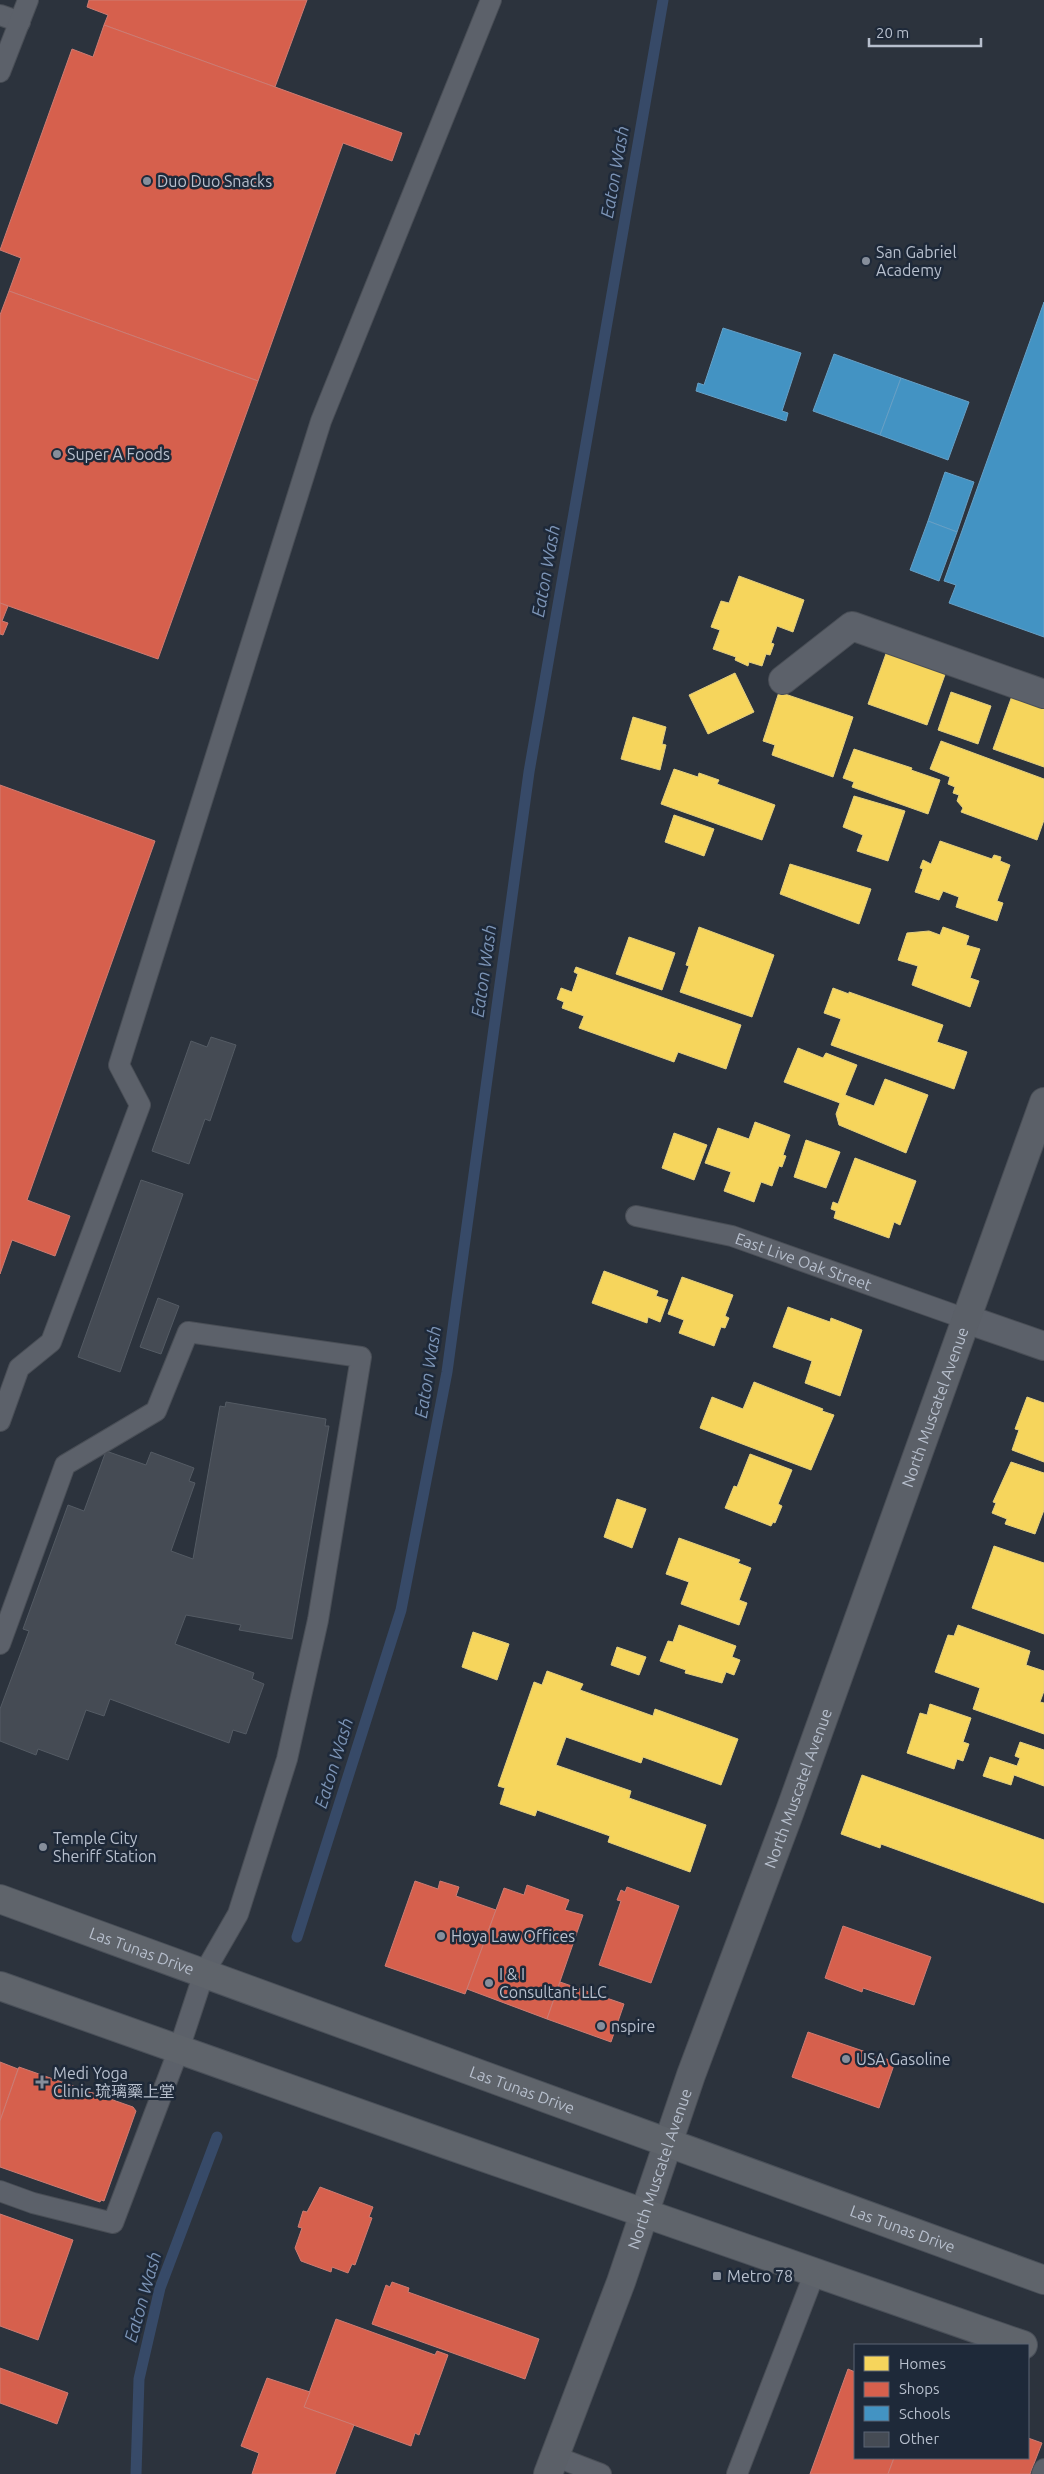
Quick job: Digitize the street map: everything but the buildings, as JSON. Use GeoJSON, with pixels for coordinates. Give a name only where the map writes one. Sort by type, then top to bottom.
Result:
{"type":"FeatureCollection","features":[{"type":"Feature","properties":{"kind":"main road","name":"Las Tunas Drive"},"geometry":{"type":"LineString","coordinates":[[0,1899],[666,2144],[1044,2280]]}},
{"type":"Feature","properties":{"kind":"main road"},"geometry":{"type":"LineString","coordinates":[[0,1986],[644,2214],[700,2231],[1020,2344]]}},
{"type":"Feature","properties":{"kind":"main road"},"geometry":{"type":"LineString","coordinates":[[1029,2347],[1044,2353]]}},
{"type":"Feature","properties":{"kind":"street"},"geometry":{"type":"LineString","coordinates":[[783,680],[852,626],[1044,694]]}},
{"type":"Feature","properties":{"kind":"street","name":"North Muscatel Avenue"},"geometry":{"type":"LineString","coordinates":[[551,2465],[622,2282],[666,2144],[796,1792],[1044,1102]]}},
{"type":"Feature","properties":{"kind":"street"},"geometry":{"type":"LineString","coordinates":[[966,1319],[1044,1346]]}},
{"type":"Feature","properties":{"kind":"lane"},"geometry":{"type":"LineString","coordinates":[[0,72],[28,0]]}},
{"type":"Feature","properties":{"kind":"lane"},"geometry":{"type":"LineString","coordinates":[[0,1421],[19,1368],[51,1342],[140,1105],[119,1065],[321,421],[491,0]]}},
{"type":"Feature","properties":{"kind":"lane"},"geometry":{"type":"LineString","coordinates":[[0,15],[20,22]]}},
{"type":"Feature","properties":{"kind":"lane","name":"East Live Oak Street"},"geometry":{"type":"LineString","coordinates":[[636,1216],[732,1236],[966,1319]]}},
{"type":"Feature","properties":{"kind":"lane"},"geometry":{"type":"LineString","coordinates":[[0,1644],[65,1465],[156,1411],[188,1332],[361,1357],[318,1620],[287,1759],[238,1914],[190,2053],[113,2223],[33,2202],[0,2191]]}},
{"type":"Feature","properties":{"kind":"lane"},"geometry":{"type":"LineString","coordinates":[[738,2474],[816,2272]]}},
{"type":"Feature","properties":{"kind":"lane"},"geometry":{"type":"LineString","coordinates":[[551,2465],[601,2474]]}},
{"type":"Feature","properties":{"kind":"lane"},"geometry":{"type":"LineString","coordinates":[[1042,2474],[1044,2469]]}},
{"type":"Feature","properties":{"kind":"waterway","name":"Eaton Wash"},"geometry":{"type":"LineString","coordinates":[[297,1937],[401,1610],[447,1372],[529,772],[663,0]]}},
{"type":"Feature","properties":{"kind":"waterway","name":"Eaton Wash"},"geometry":{"type":"LineString","coordinates":[[136,2474],[139,2379],[160,2288],[217,2137]]}},
{"type":"Feature","properties":{"kind":"place","name":"Duo Duo Snacks"},"geometry":{"type":"Point","coordinates":[147,181]}},
{"type":"Feature","properties":{"kind":"place","name":"San Gabriel Academy"},"geometry":{"type":"Point","coordinates":[866,261]}},
{"type":"Feature","properties":{"kind":"place","name":"Super A Foods"},"geometry":{"type":"Point","coordinates":[57,454]}},
{"type":"Feature","properties":{"kind":"place","name":"Temple City Sheriff Station"},"geometry":{"type":"Point","coordinates":[43,1847]}},
{"type":"Feature","properties":{"kind":"place","name":"Hoya Law Offices"},"geometry":{"type":"Point","coordinates":[441,1936]}},
{"type":"Feature","properties":{"kind":"place","name":"I & I Consultant LLC"},"geometry":{"type":"Point","coordinates":[489,1983]}},
{"type":"Feature","properties":{"kind":"place","name":"nspire"},"geometry":{"type":"Point","coordinates":[601,2026]}},
{"type":"Feature","properties":{"kind":"place","name":"USA Gasoline"},"geometry":{"type":"Point","coordinates":[846,2059]}},
{"type":"Feature","properties":{"kind":"place","name":"Medi Yoga Clinic 琉璃藥上堂"},"geometry":{"type":"Point","coordinates":[42,2082]}},
{"type":"Feature","properties":{"kind":"place","name":"Metro 78"},"geometry":{"type":"Point","coordinates":[717,2276]}}]}
